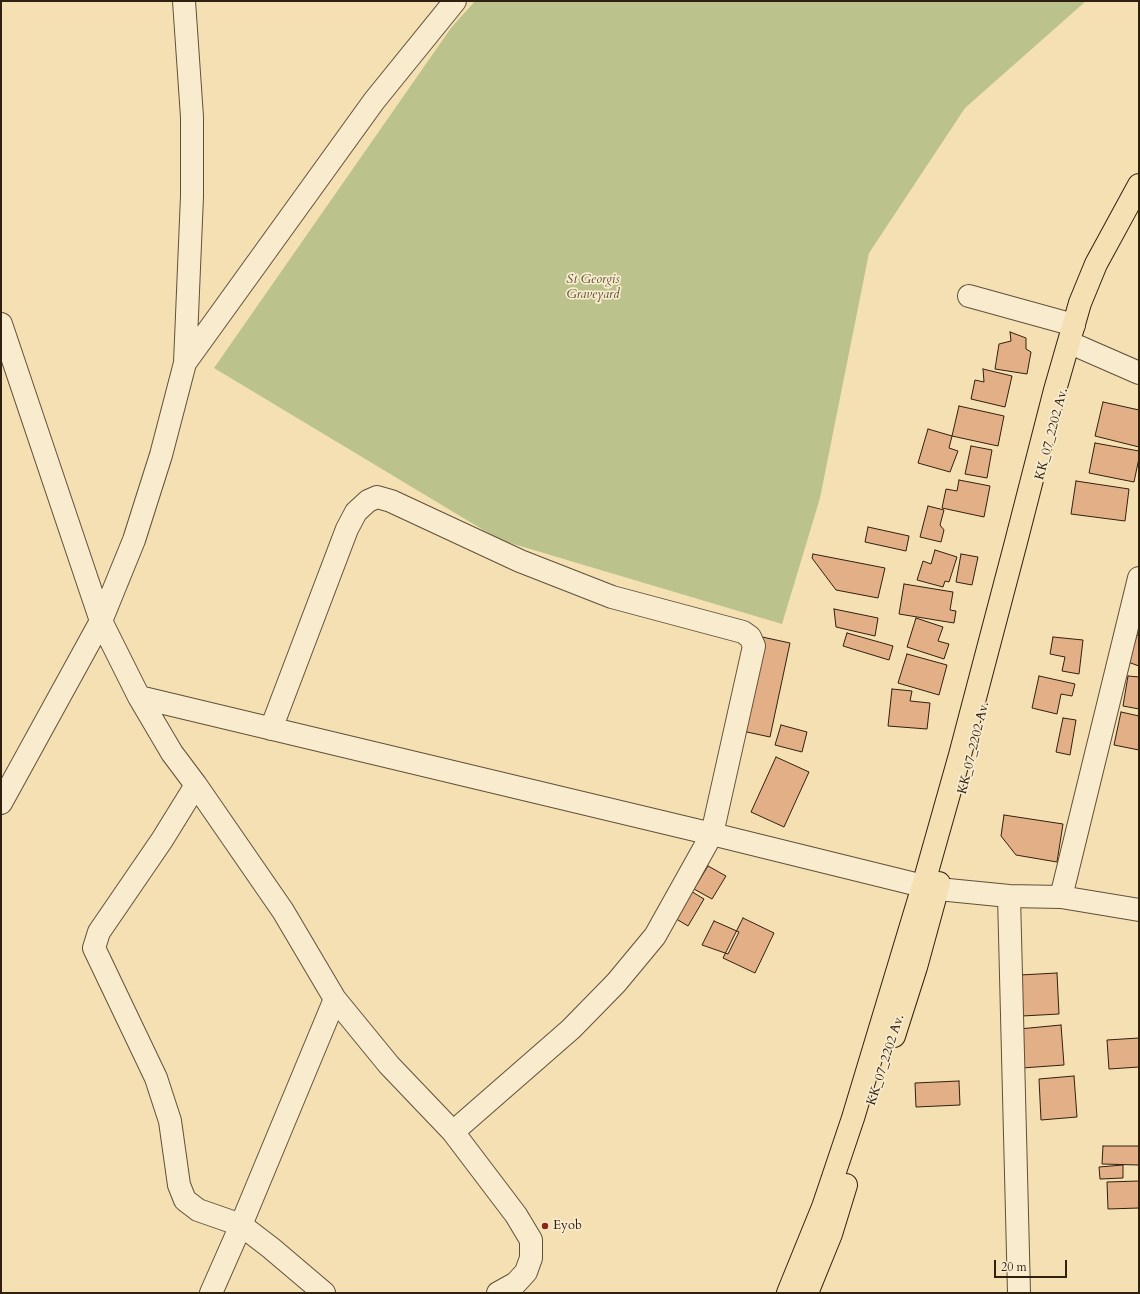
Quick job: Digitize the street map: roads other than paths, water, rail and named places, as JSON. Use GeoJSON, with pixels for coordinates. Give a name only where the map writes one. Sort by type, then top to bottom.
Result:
{"type":"FeatureCollection","features":[{"type":"Feature","properties":{"kind":"main road"},"geometry":{"type":"LineString","coordinates":[[1074,335],[1080,303],[1096,264],[1139,185]]}},
{"type":"Feature","properties":{"kind":"main road"},"geometry":{"type":"LineString","coordinates":[[788,1293],[826,1200],[862,1088],[931,887],[960,755],[1055,390],[1074,335],[1099,275],[1139,205]]}},
{"type":"Feature","properties":{"kind":"main road","name":"KK_07_2202 Av."},"geometry":{"type":"LineString","coordinates":[[807,1293],[831,1234],[862,1131],[916,967],[931,887]]}},
{"type":"Feature","properties":{"kind":"street"},"geometry":{"type":"LineString","coordinates":[[1,802],[100,621],[134,540],[161,455],[185,363],[192,196],[192,117],[184,1]]}},
{"type":"Feature","properties":{"kind":"street"},"geometry":{"type":"LineString","coordinates":[[185,363],[374,101],[455,1]]}},
{"type":"Feature","properties":{"kind":"street"},"geometry":{"type":"LineString","coordinates":[[969,296],[1074,335],[1139,373]]}},
{"type":"Feature","properties":{"kind":"street"},"geometry":{"type":"LineString","coordinates":[[1,324],[100,621],[139,697],[172,753],[196,785],[283,912],[335,999],[389,1065],[453,1132],[516,1215],[531,1240],[531,1258],[526,1272],[516,1283],[498,1293]]}},
{"type":"Feature","properties":{"kind":"street"},"geometry":{"type":"LineString","coordinates":[[271,728],[347,529],[356,512],[368,501],[377,497],[391,501],[520,561],[612,598],[743,632],[750,637],[754,646],[712,834],[655,936],[616,983],[571,1029],[453,1132]]}},
{"type":"Feature","properties":{"kind":"street"},"geometry":{"type":"LineString","coordinates":[[1061,897],[1139,578]]}},
{"type":"Feature","properties":{"kind":"street"},"geometry":{"type":"LineString","coordinates":[[139,697],[931,887],[1009,896],[1061,897],[1139,910]]}},
{"type":"Feature","properties":{"kind":"street"},"geometry":{"type":"LineString","coordinates":[[196,785],[162,840],[99,932],[94,948],[156,1078],[170,1121],[179,1185],[185,1200],[198,1210],[241,1225],[271,1248],[324,1293]]}},
{"type":"Feature","properties":{"kind":"street"},"geometry":{"type":"LineString","coordinates":[[1009,896],[1019,1293]]}},
{"type":"Feature","properties":{"kind":"street"},"geometry":{"type":"LineString","coordinates":[[211,1293],[241,1225],[335,999]]}},
{"type":"Feature","properties":{"kind":"place","name":"Eyob"},"geometry":{"type":"Point","coordinates":[545,1226]}},
{"type":"Feature","properties":{"kind":"park label","name":"St Georgis Graveyard"},"geometry":{"type":"Point","coordinates":[593,288]}}]}
